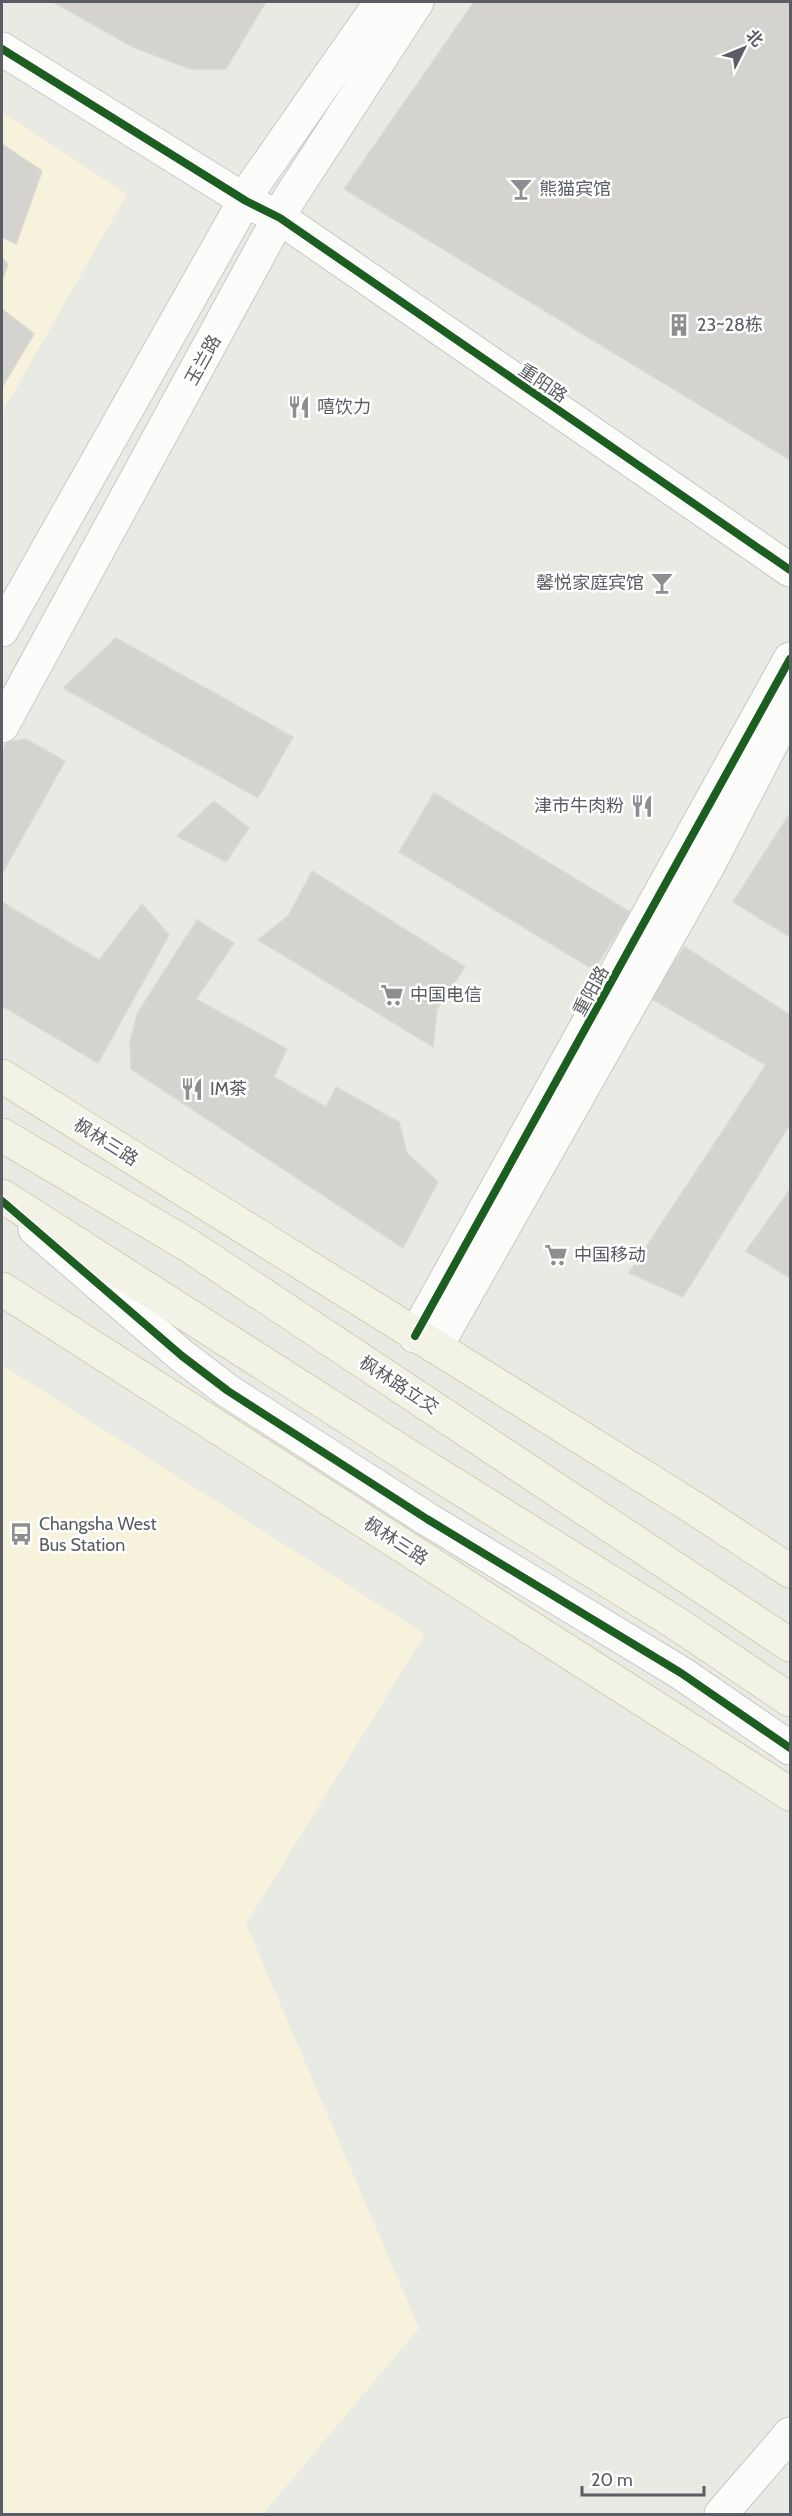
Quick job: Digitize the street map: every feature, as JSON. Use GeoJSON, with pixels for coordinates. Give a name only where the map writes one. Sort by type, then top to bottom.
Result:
{"type":"FeatureCollection","features":[{"type":"Feature","properties":{"kind":"main road","name":"枫林三路"},"geometry":{"type":"LineString","coordinates":[[2,1077],[790,1571]]}},
{"type":"Feature","properties":{"kind":"main road","name":"枫林路立交"},"geometry":{"type":"LineString","coordinates":[[2,1135],[188,1245],[790,1645]]}},
{"type":"Feature","properties":{"kind":"main road"},"geometry":{"type":"LineString","coordinates":[[2,1196],[415,1460],[676,1623],[790,1700]]}},
{"type":"Feature","properties":{"kind":"main road","name":"枫林三路"},"geometry":{"type":"LineString","coordinates":[[2,1289],[790,1794]]}},
{"type":"Feature","properties":{"kind":"street"},"geometry":{"type":"LineString","coordinates":[[2,630],[250,192],[381,2]]}},
{"type":"Feature","properties":{"kind":"street","name":"玉兰路"},"geometry":{"type":"LineString","coordinates":[[2,726],[285,208],[417,2]]}},
{"type":"Feature","properties":{"kind":"street"},"geometry":{"type":"LineString","coordinates":[[2,28],[250,192]]}},
{"type":"Feature","properties":{"kind":"street"},"geometry":{"type":"LineString","coordinates":[[2,49],[250,192],[285,208]]}},
{"type":"Feature","properties":{"kind":"street","name":"重阳路"},"geometry":{"type":"LineString","coordinates":[[285,208],[790,545]]}},
{"type":"Feature","properties":{"kind":"street","name":"重阳路"},"geometry":{"type":"LineString","coordinates":[[285,208],[790,570]]}},
{"type":"Feature","properties":{"kind":"street","name":"重阳路"},"geometry":{"type":"LineString","coordinates":[[426,1342],[790,660]]}},
{"type":"Feature","properties":{"kind":"street"},"geometry":{"type":"LineString","coordinates":[[426,1342],[708,866],[790,708]]}},
{"type":"Feature","properties":{"kind":"street"},"geometry":{"type":"LineString","coordinates":[[2,1201],[182,1356],[228,1391],[427,1519],[681,1673],[790,1748]]}},
{"type":"Feature","properties":{"kind":"street"},"geometry":{"type":"LineString","coordinates":[[721,2514],[790,2434]]}},
{"type":"Feature","properties":{"kind":"shaded area"},"geometry":{"type":"Polygon","coordinates":[[[2,112],[127,194],[2,413],[2,112]]]}},
{"type":"Feature","properties":{"kind":"shaded area"},"geometry":{"type":"Polygon","coordinates":[[[2,1365],[425,1634],[246,1924],[419,2328],[263,2514],[2,2514],[2,1365]]]}},
{"type":"Feature","properties":{"kind":"building"},"geometry":{"type":"Polygon","coordinates":[[[53,2],[266,2],[226,69],[190,69],[133,47],[53,2]]]}},
{"type":"Feature","properties":{"kind":"building","name":"23~28栋"},"geometry":{"type":"Polygon","coordinates":[[[474,2],[790,2],[790,460],[344,189],[474,2]]]}},
{"type":"Feature","properties":{"kind":"building"},"geometry":{"type":"Polygon","coordinates":[[[2,144],[42,171],[16,244],[2,237],[2,144]]]}},
{"type":"Feature","properties":{"kind":"building"},"geometry":{"type":"Polygon","coordinates":[[[2,258],[8,264],[2,281],[2,258]]]}},
{"type":"Feature","properties":{"kind":"building"},"geometry":{"type":"Polygon","coordinates":[[[2,309],[34,334],[2,387],[2,309]]]}},
{"type":"Feature","properties":{"kind":"building"},"geometry":{"type":"Polygon","coordinates":[[[116,638],[293,737],[258,798],[63,688],[116,638]]]}},
{"type":"Feature","properties":{"kind":"building"},"geometry":{"type":"Polygon","coordinates":[[[26,739],[65,761],[2,874],[2,752],[7,742],[26,739]]]}},
{"type":"Feature","properties":{"kind":"building"},"geometry":{"type":"Polygon","coordinates":[[[434,793],[630,912],[594,970],[399,852],[434,793]]]}},
{"type":"Feature","properties":{"kind":"building"},"geometry":{"type":"Polygon","coordinates":[[[214,801],[249,828],[226,862],[177,836],[214,801]]]}},
{"type":"Feature","properties":{"kind":"building"},"geometry":{"type":"Polygon","coordinates":[[[790,813],[790,937],[733,902],[790,813]]]}},
{"type":"Feature","properties":{"kind":"building"},"geometry":{"type":"Polygon","coordinates":[[[312,871],[465,967],[437,1009],[433,1047],[258,940],[289,915],[312,871]]]}},
{"type":"Feature","properties":{"kind":"building"},"geometry":{"type":"Polygon","coordinates":[[[2,902],[99,960],[142,904],[169,935],[98,1063],[2,1006],[2,902]]]}},
{"type":"Feature","properties":{"kind":"building"},"geometry":{"type":"Polygon","coordinates":[[[197,920],[234,943],[196,999],[287,1049],[274,1077],[326,1107],[336,1087],[399,1122],[407,1153],[438,1182],[403,1248],[131,1069],[130,1041],[138,1012],[197,920]]]}},
{"type":"Feature","properties":{"kind":"building"},"geometry":{"type":"Polygon","coordinates":[[[685,947],[790,1015],[790,1124],[683,1297],[629,1273],[766,1065],[648,997],[685,947]]]}},
{"type":"Feature","properties":{"kind":"building"},"geometry":{"type":"Polygon","coordinates":[[[790,1189],[790,1278],[746,1251],[790,1189]]]}},
{"type":"Feature","properties":{"kind":"cycle path"},"geometry":{"type":"LineString","coordinates":[[2,49],[246,201],[280,218],[790,570]]}},
{"type":"Feature","properties":{"kind":"cycle path"},"geometry":{"type":"LineString","coordinates":[[415,1336],[790,659]]}},
{"type":"Feature","properties":{"kind":"cycle path"},"geometry":{"type":"LineString","coordinates":[[2,1201],[182,1356],[228,1391],[427,1519],[681,1673],[790,1748]]}},
{"type":"Feature","properties":{"kind":"place","name":"熊猫宾馆"},"geometry":{"type":"Point","coordinates":[521,189]}},
{"type":"Feature","properties":{"kind":"place","name":"23~28栋"},"geometry":{"type":"Point","coordinates":[679,325]}},
{"type":"Feature","properties":{"kind":"place","name":"嘻饮力"},"geometry":{"type":"Point","coordinates":[299,407]}},
{"type":"Feature","properties":{"kind":"place","name":"馨悦家庭宾馆"},"geometry":{"type":"Point","coordinates":[662,583]}},
{"type":"Feature","properties":{"kind":"place","name":"津市牛肉粉"},"geometry":{"type":"Point","coordinates":[642,806]}},
{"type":"Feature","properties":{"kind":"place","name":"中国电信"},"geometry":{"type":"Point","coordinates":[392,995]}},
{"type":"Feature","properties":{"kind":"place","name":"IM茶"},"geometry":{"type":"Point","coordinates":[192,1089]}},
{"type":"Feature","properties":{"kind":"place","name":"中国移动"},"geometry":{"type":"Point","coordinates":[556,1255]}},
{"type":"Feature","properties":{"kind":"place","name":"Changsha West Bus Station"},"geometry":{"type":"Point","coordinates":[21,1534]}}]}
